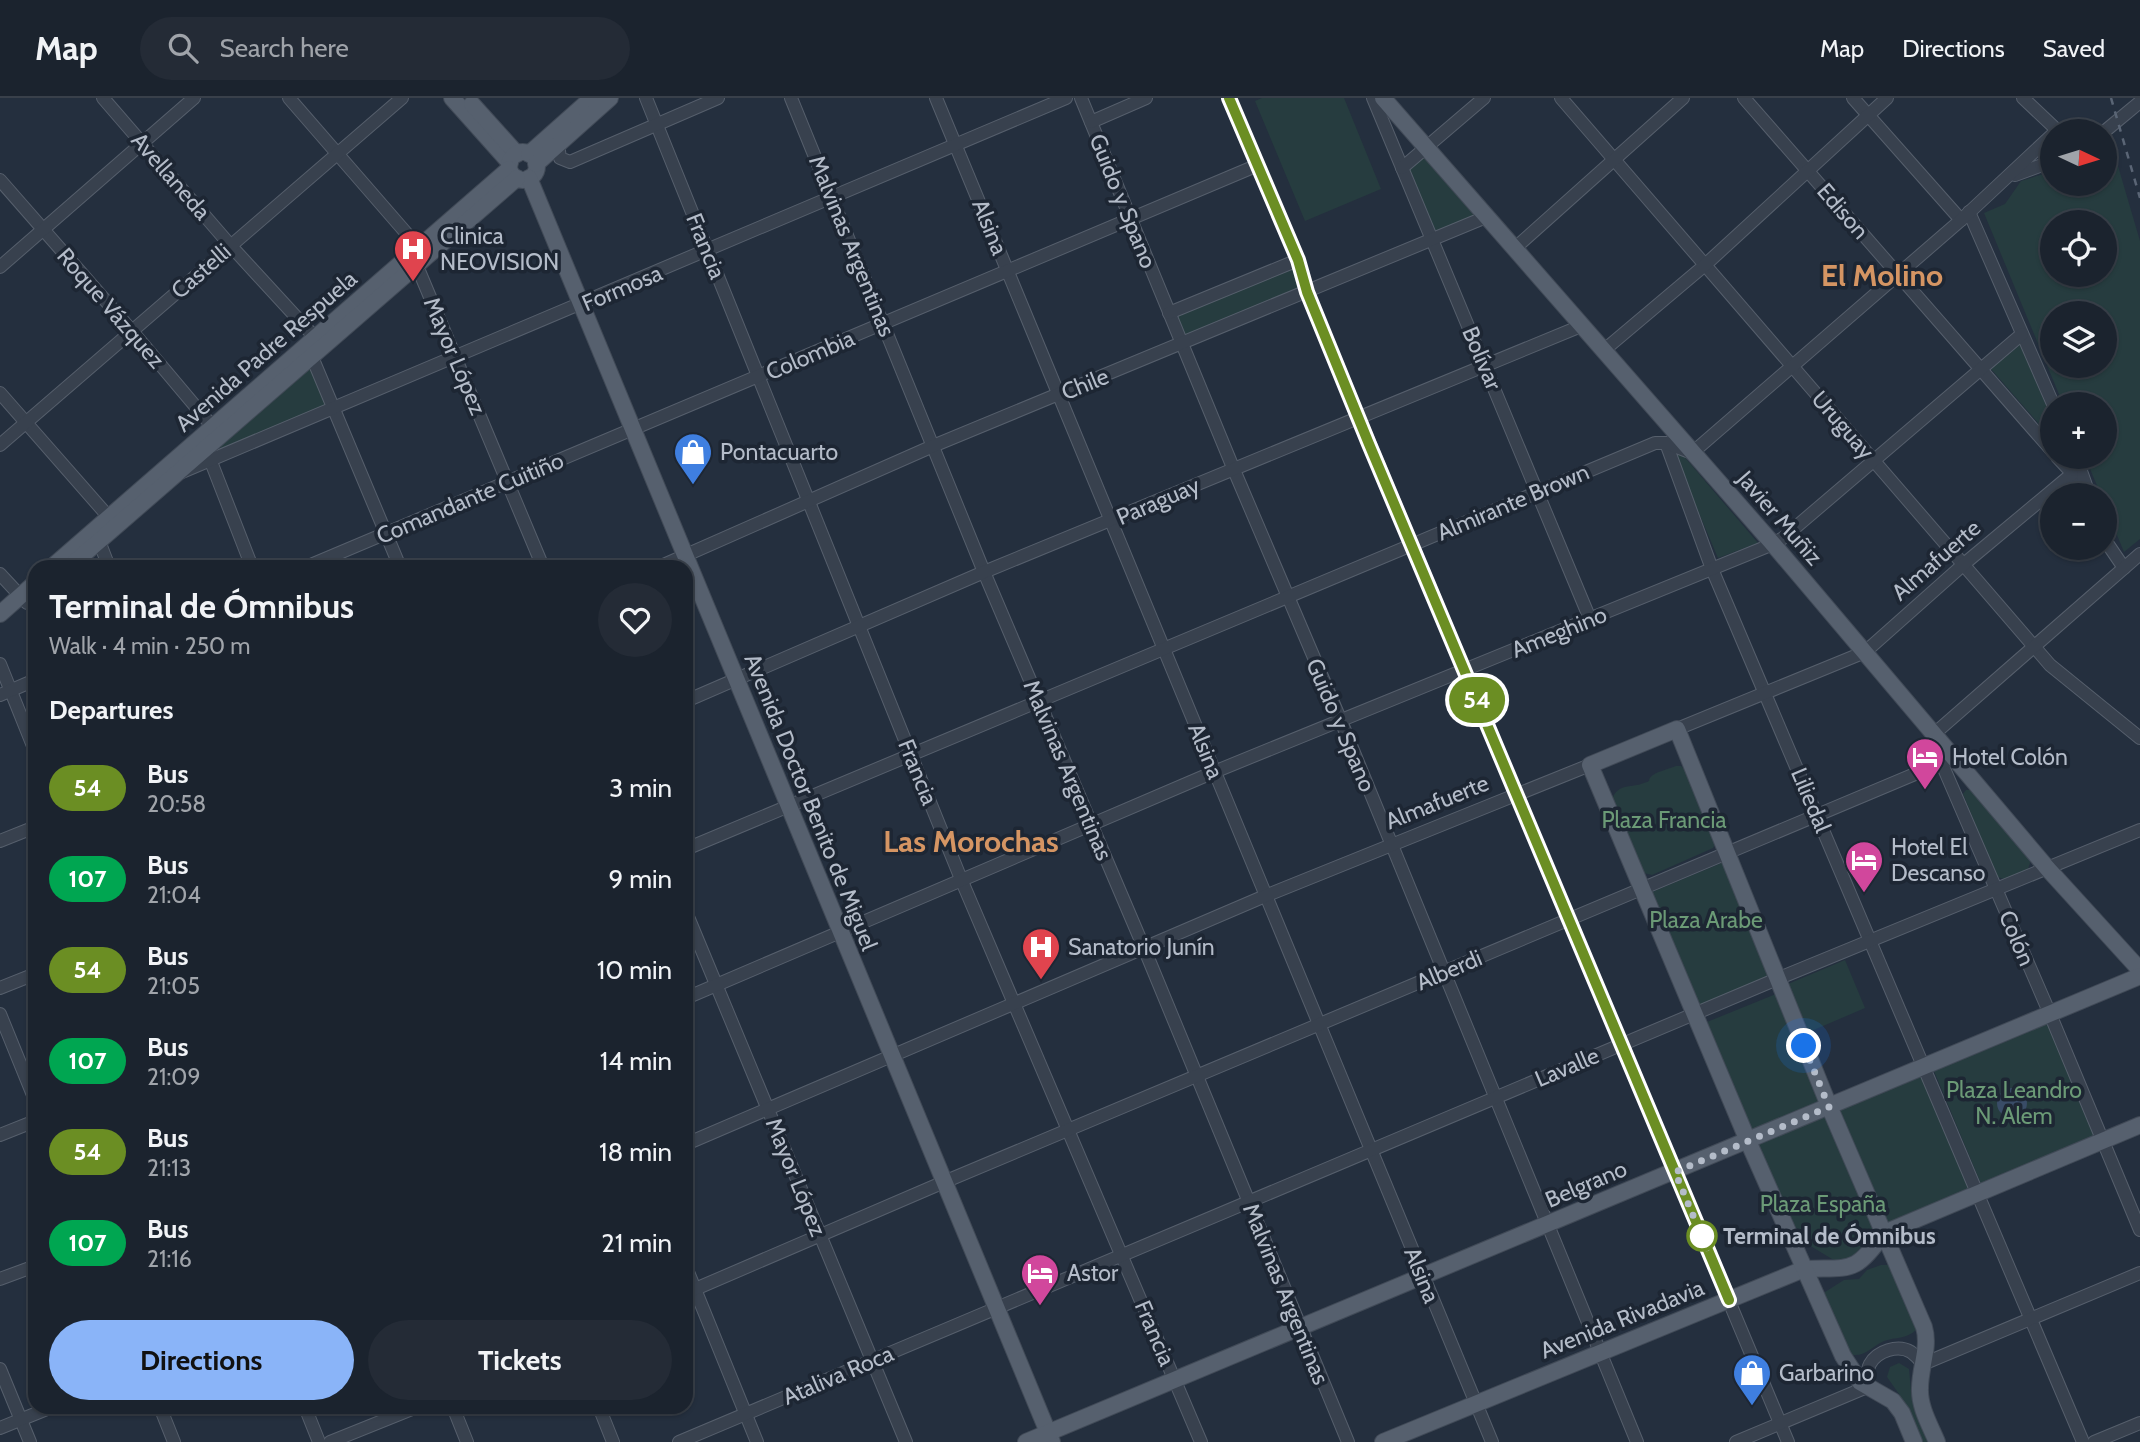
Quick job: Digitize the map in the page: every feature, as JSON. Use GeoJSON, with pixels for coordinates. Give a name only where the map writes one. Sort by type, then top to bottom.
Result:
{"type":"FeatureCollection","features":[{"type":"Feature","properties":{"kind":"main road","name":"Avenida Doctor Benito de Miguel"},"geometry":{"type":"LineString","coordinates":[[452,98],[521,166]]}},
{"type":"Feature","properties":{"kind":"main road","name":"Avenida Doctor Benito de Miguel"},"geometry":{"type":"LineString","coordinates":[[467,98],[521,166],[687,560]]}},
{"type":"Feature","properties":{"kind":"main road"},"geometry":{"type":"LineString","coordinates":[[521,166],[592,98]]}},
{"type":"Feature","properties":{"kind":"main road"},"geometry":{"type":"LineString","coordinates":[[521,166],[558,144],[610,98]]}},
{"type":"Feature","properties":{"kind":"main road","name":"Javier Muñiz"},"geometry":{"type":"LineString","coordinates":[[1384,98],[1865,652],[1934,734],[1948,761],[2140,970]]}},
{"type":"Feature","properties":{"kind":"main road","name":"Avenida Padre Respuela"},"geometry":{"type":"LineString","coordinates":[[112,521],[206,450],[216,432],[521,166]]}},
{"type":"Feature","properties":{"kind":"main road","name":"Avenida Padre Respuela"},"geometry":{"type":"LineString","coordinates":[[62,560],[206,450]]}},
{"type":"Feature","properties":{"kind":"main road","name":"Avenida Padre Respuela"},"geometry":{"type":"LineString","coordinates":[[75,560],[94,537]]}},
{"type":"Feature","properties":{"kind":"main road","name":"Avenida Doctor Benito de Miguel"},"geometry":{"type":"LineString","coordinates":[[693,575],[1050,1437]]}},
{"type":"Feature","properties":{"kind":"main road"},"geometry":{"type":"LineString","coordinates":[[0,614],[27,599]]}},
{"type":"Feature","properties":{"kind":"main road"},"geometry":{"type":"LineString","coordinates":[[0,628],[27,599]]}},
{"type":"Feature","properties":{"kind":"main road"},"geometry":{"type":"LineString","coordinates":[[1677,729],[1829,1107],[1926,1335],[1920,1391],[1922,1404],[1937,1442]]}},
{"type":"Feature","properties":{"kind":"main road","name":"Almafuerte"},"geometry":{"type":"LineString","coordinates":[[1590,765],[1677,729]]}},
{"type":"Feature","properties":{"kind":"main road"},"geometry":{"type":"LineString","coordinates":[[1590,765],[1748,1141],[1843,1356],[1853,1374],[1867,1387],[1893,1401],[1902,1413],[1914,1442]]}},
{"type":"Feature","properties":{"kind":"main road","name":"Belgrano"},"geometry":{"type":"LineString","coordinates":[[1026,1442],[1050,1437],[1175,1380],[2140,976]]}},
{"type":"Feature","properties":{"kind":"main road","name":"Avenida Rivadavia"},"geometry":{"type":"LineString","coordinates":[[1383,1442],[1804,1269],[1845,1269],[1857,1265],[1884,1233],[2140,1125]]}},
{"type":"Feature","properties":{"kind":"street","name":"Avellaneda"},"geometry":{"type":"LineString","coordinates":[[103,98],[230,245],[314,348],[335,409],[397,560]]}},
{"type":"Feature","properties":{"kind":"street"},"geometry":{"type":"LineString","coordinates":[[0,267],[194,98]]}},
{"type":"Feature","properties":{"kind":"street","name":"Mayor López"},"geometry":{"type":"LineString","coordinates":[[289,98],[414,242],[417,258],[540,560]]}},
{"type":"Feature","properties":{"kind":"street","name":"Castelli"},"geometry":{"type":"LineString","coordinates":[[0,445],[402,98]]}},
{"type":"Feature","properties":{"kind":"street","name":"Francia"},"geometry":{"type":"LineString","coordinates":[[646,98],[961,879],[1201,1442]]}},
{"type":"Feature","properties":{"kind":"street"},"geometry":{"type":"LineString","coordinates":[[558,144],[560,158],[570,162],[718,98]]}},
{"type":"Feature","properties":{"kind":"street","name":"Malvinas Argentinas"},"geometry":{"type":"LineString","coordinates":[[791,98],[984,572],[1144,948],[1348,1442]]}},
{"type":"Feature","properties":{"kind":"street","name":"Alsina"},"geometry":{"type":"LineString","coordinates":[[936,98],[1492,1442]]}},
{"type":"Feature","properties":{"kind":"street","name":"Formosa"},"geometry":{"type":"LineString","coordinates":[[206,450],[335,409],[1066,98]]}},
{"type":"Feature","properties":{"kind":"street","name":"Guido y Spano"},"geometry":{"type":"LineString","coordinates":[[1081,98],[1637,1442]]}},
{"type":"Feature","properties":{"kind":"street"},"geometry":{"type":"LineString","coordinates":[[1090,122],[1146,98]]}},
{"type":"Feature","properties":{"kind":"street"},"geometry":{"type":"LineString","coordinates":[[1229,98],[1298,260],[1307,292],[1464,671],[1788,1442]]}},
{"type":"Feature","properties":{"kind":"street","name":"Bolívar"},"geometry":{"type":"LineString","coordinates":[[1373,98],[1590,619]]}},
{"type":"Feature","properties":{"kind":"street"},"geometry":{"type":"LineString","coordinates":[[1402,168],[1484,98]]}},
{"type":"Feature","properties":{"kind":"street","name":"Uruguay"},"geometry":{"type":"LineString","coordinates":[[1561,98],[2034,646],[2058,671],[2140,738]]}},
{"type":"Feature","properties":{"kind":"street"},"geometry":{"type":"LineString","coordinates":[[1514,249],[1682,98]]}},
{"type":"Feature","properties":{"kind":"street","name":"Edison"},"geometry":{"type":"LineString","coordinates":[[1744,98],[2040,437]]}},
{"type":"Feature","properties":{"kind":"street"},"geometry":{"type":"LineString","coordinates":[[1853,98],[1965,216],[2048,392]]}},
{"type":"Feature","properties":{"kind":"street"},"geometry":{"type":"LineString","coordinates":[[1604,351],[1705,265],[1887,98]]}},
{"type":"Feature","properties":{"kind":"street"},"geometry":{"type":"LineString","coordinates":[[2023,98],[2043,119]]}},
{"type":"Feature","properties":{"kind":"street"},"geometry":{"type":"LineString","coordinates":[[2118,120],[2140,102]]}},
{"type":"Feature","properties":{"kind":"street"},"geometry":{"type":"LineString","coordinates":[[1666,443],[1692,453],[1965,216],[2040,147]]}},
{"type":"Feature","properties":{"kind":"street","name":"Colombia"},"geometry":{"type":"LineString","coordinates":[[633,430],[1258,164]]}},
{"type":"Feature","properties":{"kind":"street"},"geometry":{"type":"LineString","coordinates":[[2008,177],[2040,166]]}},
{"type":"Feature","properties":{"kind":"street","name":"Roque Vázquez"},"geometry":{"type":"LineString","coordinates":[[0,180],[216,432]]}},
{"type":"Feature","properties":{"kind":"street","name":"Chile"},"geometry":{"type":"LineString","coordinates":[[676,560],[933,446],[1486,217]]}},
{"type":"Feature","properties":{"kind":"street"},"geometry":{"type":"LineString","coordinates":[[1169,313],[1298,260]]}},
{"type":"Feature","properties":{"kind":"street","name":"Paraguay"},"geometry":{"type":"LineString","coordinates":[[693,698],[984,572],[1581,326]]}},
{"type":"Feature","properties":{"kind":"street","name":"Ameghino"},"geometry":{"type":"LineString","coordinates":[[693,996],[1214,772],[1773,544],[2022,334]]}},
{"type":"Feature","properties":{"kind":"street"},"geometry":{"type":"LineString","coordinates":[[0,393],[112,521]]}},
{"type":"Feature","properties":{"kind":"street","name":"Comandante Cuitiño"},"geometry":{"type":"LineString","coordinates":[[323,560],[633,430]]}},
{"type":"Feature","properties":{"kind":"street","name":"Almirante Brown"},"geometry":{"type":"LineString","coordinates":[[693,846],[1655,443],[1666,443]]}},
{"type":"Feature","properties":{"kind":"street","name":"Liliedal"},"geometry":{"type":"LineString","coordinates":[[1666,443],[1712,569],[2083,1442]]}},
{"type":"Feature","properties":{"kind":"street"},"geometry":{"type":"LineString","coordinates":[[206,450],[249,560]]}},
{"type":"Feature","properties":{"kind":"street"},"geometry":{"type":"LineString","coordinates":[[2068,469],[2080,483]]}},
{"type":"Feature","properties":{"kind":"street","name":"Almafuerte"},"geometry":{"type":"LineString","coordinates":[[1677,729],[1865,652],[1964,564],[2072,474]]}},
{"type":"Feature","properties":{"kind":"street"},"geometry":{"type":"LineString","coordinates":[[94,537],[106,560]]}},
{"type":"Feature","properties":{"kind":"street"},"geometry":{"type":"LineString","coordinates":[[1934,734],[2140,554]]}},
{"type":"Feature","properties":{"kind":"street"},"geometry":{"type":"LineString","coordinates":[[2117,558],[2124,568]]}},
{"type":"Feature","properties":{"kind":"street"},"geometry":{"type":"LineString","coordinates":[[0,574],[27,599]]}},
{"type":"Feature","properties":{"kind":"street"},"geometry":{"type":"LineString","coordinates":[[0,664],[5,693],[28,737]]}},
{"type":"Feature","properties":{"kind":"street"},"geometry":{"type":"LineString","coordinates":[[5,693],[28,683]]}},
{"type":"Feature","properties":{"kind":"street","name":"Alberdi"},"geometry":{"type":"LineString","coordinates":[[693,1290],[944,1182],[1948,761]]}},
{"type":"Feature","properties":{"kind":"street","name":"Colón"},"geometry":{"type":"LineString","coordinates":[[1948,761],[1996,890],[2140,1230]]}},
{"type":"Feature","properties":{"kind":"street","name":"Almafuerte"},"geometry":{"type":"LineString","coordinates":[[693,1141],[1265,896],[1590,765]]}},
{"type":"Feature","properties":{"kind":"street"},"geometry":{"type":"LineString","coordinates":[[0,841],[28,830]]}},
{"type":"Feature","properties":{"kind":"street","name":"Lavalle"},"geometry":{"type":"LineString","coordinates":[[996,1307],[1777,979],[2140,830]]}},
{"type":"Feature","properties":{"kind":"street","name":"Mayor López"},"geometry":{"type":"LineString","coordinates":[[693,929],[906,1442]]}},
{"type":"Feature","properties":{"kind":"street"},"geometry":{"type":"LineString","coordinates":[[0,988],[28,977]]}},
{"type":"Feature","properties":{"kind":"street"},"geometry":{"type":"LineString","coordinates":[[0,1014],[28,1083]]}},
{"type":"Feature","properties":{"kind":"street"},"geometry":{"type":"LineString","coordinates":[[0,1135],[28,1124]]}},
{"type":"Feature","properties":{"kind":"street"},"geometry":{"type":"LineString","coordinates":[[0,1279],[28,1269]]}},
{"type":"Feature","properties":{"kind":"street"},"geometry":{"type":"LineString","coordinates":[[1736,1442],[1867,1387],[1870,1363],[1876,1356],[1890,1349],[1900,1348],[1912,1352],[1923,1364],[2140,1273]]}},
{"type":"Feature","properties":{"kind":"street"},"geometry":{"type":"LineString","coordinates":[[693,1295],[757,1442]]}},
{"type":"Feature","properties":{"kind":"street","name":"Ataliva Roca"},"geometry":{"type":"LineString","coordinates":[[679,1442],[996,1307]]}},
{"type":"Feature","properties":{"kind":"street"},"geometry":{"type":"LineString","coordinates":[[0,1369],[30,1442]]}},
{"type":"Feature","properties":{"kind":"street"},"geometry":{"type":"LineString","coordinates":[[0,1428],[35,1414]]}},
{"type":"Feature","properties":{"kind":"street"},"geometry":{"type":"LineString","coordinates":[[163,1414],[174,1442]]}},
{"type":"Feature","properties":{"kind":"street"},"geometry":{"type":"LineString","coordinates":[[308,1414],[319,1442]]}},
{"type":"Feature","properties":{"kind":"street"},"geometry":{"type":"LineString","coordinates":[[330,1442],[400,1414]]}},
{"type":"Feature","properties":{"kind":"street"},"geometry":{"type":"LineString","coordinates":[[456,1414],[467,1442]]}},
{"type":"Feature","properties":{"kind":"street"},"geometry":{"type":"LineString","coordinates":[[601,1414],[613,1442]]}},
{"type":"Feature","properties":{"kind":"street"},"geometry":{"type":"LineString","coordinates":[[2094,1442],[2140,1423]]}},
{"type":"Feature","properties":{"kind":"green space"},"geometry":{"type":"Polygon","coordinates":[[[1262,98],[1344,98],[1381,189],[1305,221],[1255,101],[1262,98]]]}},
{"type":"Feature","properties":{"kind":"green space"},"geometry":{"type":"Polygon","coordinates":[[[1426,151],[1482,216],[1434,236],[1406,168],[1426,151]]]}},
{"type":"Feature","properties":{"kind":"green space"},"geometry":{"type":"Polygon","coordinates":[[[2118,166],[2140,241],[2140,539],[2124,552],[2117,535],[2117,483],[2096,483],[2090,469],[2117,469],[2117,392],[2058,392],[2052,378],[2117,378],[2117,301],[2040,301],[2040,348],[1984,213],[2005,204],[2021,181],[2040,175],[2040,196],[2118,196],[2118,166]]]}},
{"type":"Feature","properties":{"kind":"green space"},"geometry":{"type":"Polygon","coordinates":[[[1292,268],[1301,290],[1185,338],[1176,316],[1292,268]]]}},
{"type":"Feature","properties":{"kind":"green space"},"geometry":{"type":"Polygon","coordinates":[[[2020,345],[2040,392],[2040,425],[1991,369],[2020,345]]]}},
{"type":"Feature","properties":{"kind":"green space"},"geometry":{"type":"Polygon","coordinates":[[[310,366],[330,406],[222,452],[219,444],[310,366]]]}},
{"type":"Feature","properties":{"kind":"green space"},"geometry":{"type":"Polygon","coordinates":[[[1676,453],[1682,454],[1758,543],[1718,558],[1676,459],[1676,453]]]}},
{"type":"Feature","properties":{"kind":"green space","name":"Plaza Francia"},"geometry":{"type":"Polygon","coordinates":[[[1676,766],[1685,770],[1716,842],[1713,848],[1652,875],[1644,873],[1613,803],[1613,797],[1623,788],[1647,782],[1655,774],[1676,766]]]}},
{"type":"Feature","properties":{"kind":"green space"},"geometry":{"type":"Polygon","coordinates":[[[1966,790],[1972,790],[2031,860],[2028,869],[2004,879],[1997,877],[1963,794],[1966,790]]]}},
{"type":"Feature","properties":{"kind":"green space","name":"Plaza Arabe"},"geometry":{"type":"Polygon","coordinates":[[[1724,862],[1771,980],[1701,1008],[1652,892],[1724,862]]]}},
{"type":"Feature","properties":{"kind":"green space"},"geometry":{"type":"Polygon","coordinates":[[[1845,960],[1865,1008],[1809,1032],[1788,984],[1845,960]]]}},
{"type":"Feature","properties":{"kind":"green space"},"geometry":{"type":"Polygon","coordinates":[[[1776,994],[1821,1103],[1752,1132],[1707,1022],[1776,994]]]}},
{"type":"Feature","properties":{"kind":"green space","name":"Plaza Leandro N. Alem"},"geometry":{"type":"Polygon","coordinates":[[[2047,1023],[2094,1136],[1981,1184],[1934,1071],[2047,1023]]]}},
{"type":"Feature","properties":{"kind":"green space"},"geometry":{"type":"Polygon","coordinates":[[[1922,1075],[1970,1190],[1888,1224],[1840,1110],[1922,1075]]]}},
{"type":"Feature","properties":{"kind":"green space","name":"Plaza España"},"geometry":{"type":"Polygon","coordinates":[[[1827,1115],[1875,1228],[1855,1257],[1843,1263],[1794,1236],[1758,1144],[1827,1115]]]}},
{"type":"Feature","properties":{"kind":"green space"},"geometry":{"type":"Polygon","coordinates":[[[1881,1265],[1892,1267],[1916,1322],[1916,1330],[1884,1341],[1862,1354],[1853,1355],[1847,1349],[1823,1298],[1825,1292],[1844,1280],[1859,1279],[1867,1270],[1881,1265]]]}},
{"type":"Feature","properties":{"kind":"green space"},"geometry":{"type":"Polygon","coordinates":[[[1899,1363],[1909,1369],[1911,1390],[1932,1442],[1919,1442],[1899,1394],[1887,1377],[1890,1367],[1899,1363]]]}},
{"type":"Feature","properties":{"kind":"water"},"geometry":{"type":"Polygon","coordinates":[[[2012,1088],[2022,1093],[2027,1103],[2022,1113],[2012,1118],[2002,1113],[1997,1103],[2002,1093],[2012,1088]]]}},
{"type":"Feature","properties":{"kind":"railway"},"geometry":{"type":"LineString","coordinates":[[2111,98],[2140,198]]}},
{"type":"Feature","properties":{"kind":"bus line","name":"54"},"geometry":{"type":"LineString","coordinates":[[1229,98],[1298,260],[1307,292],[1369,444],[1729,1300]]}},
{"type":"Feature","properties":{"kind":"place","name":"Clinica NEOVISION"},"geometry":{"type":"Point","coordinates":[413,283]}},
{"type":"Feature","properties":{"kind":"place","name":"Pontacuarto"},"geometry":{"type":"Point","coordinates":[693,486]}},
{"type":"Feature","properties":{"kind":"place","name":"Hotel Colón"},"geometry":{"type":"Point","coordinates":[1925,791]}},
{"type":"Feature","properties":{"kind":"place","name":"Hotel El Descanso"},"geometry":{"type":"Point","coordinates":[1864,894]}},
{"type":"Feature","properties":{"kind":"place","name":"Sanatorio Junín"},"geometry":{"type":"Point","coordinates":[1041,981]}},
{"type":"Feature","properties":{"kind":"place","name":"Terminal de Ómnibus"},"geometry":{"type":"Point","coordinates":[1702,1236]}},
{"type":"Feature","properties":{"kind":"place","name":"Astor"},"geometry":{"type":"Point","coordinates":[1040,1307]}},
{"type":"Feature","properties":{"kind":"place","name":"Garbarino"},"geometry":{"type":"Point","coordinates":[1752,1407]}},
{"type":"Feature","properties":{"kind":"district","name":"El Molino"},"geometry":{"type":"Point","coordinates":[1882,275]}},
{"type":"Feature","properties":{"kind":"district","name":"Las Morochas"},"geometry":{"type":"Point","coordinates":[971,841]}},
{"type":"Feature","properties":{"kind":"route"},"geometry":{"type":"LineString","coordinates":[[1702,1236],[1707,1249],[1675,1172],[1829,1107],[1804,1046]]}}]}
